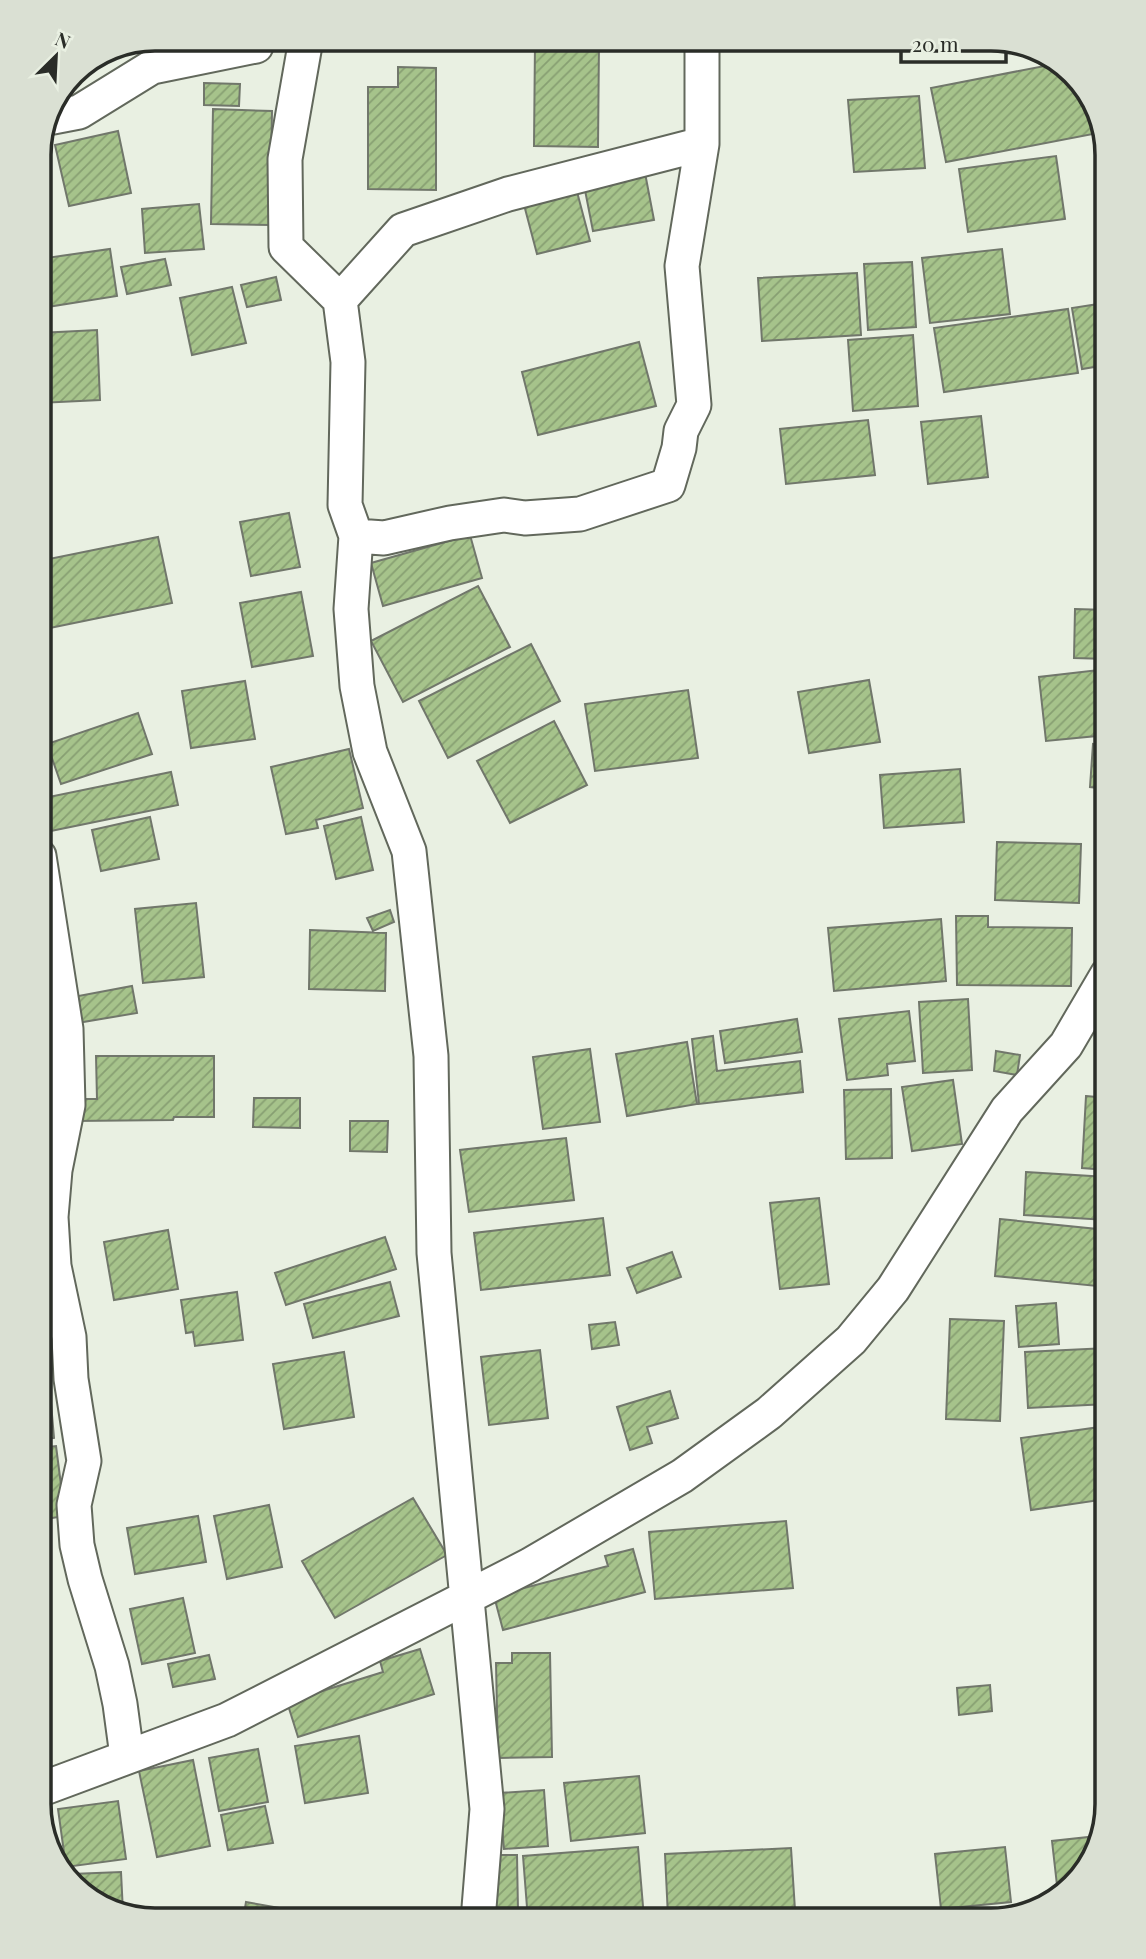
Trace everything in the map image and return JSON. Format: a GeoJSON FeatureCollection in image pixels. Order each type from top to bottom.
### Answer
{"type":"FeatureCollection","features":[{"type":"Feature","properties":{"kind":"street"},"geometry":{"type":"LineString","coordinates":[[59,116],[79,112],[152,67],[231,51]]}},
{"type":"Feature","properties":{"kind":"street"},"geometry":{"type":"LineString","coordinates":[[304,51],[285,159],[286,247],[340,300],[348,362],[345,505],[356,536],[351,609],[357,686],[370,752],[410,851],[431,1056],[434,1253],[487,1809],[479,1908]]}},
{"type":"Feature","properties":{"kind":"street"},"geometry":{"type":"LineString","coordinates":[[356,536],[384,538],[450,523],[503,515],[525,518],[580,514],[668,485],[681,431],[694,405],[682,266],[702,144],[702,51]]}},
{"type":"Feature","properties":{"kind":"street"},"geometry":{"type":"LineString","coordinates":[[340,300],[404,230],[508,194],[702,144]]}},
{"type":"Feature","properties":{"kind":"street"},"geometry":{"type":"LineString","coordinates":[[51,933],[66,1029],[68,1105],[55,1171],[51,1217],[54,1266],[69,1337],[71,1379],[84,1461],[74,1505],[77,1545],[112,1666],[127,1756]]}},
{"type":"Feature","properties":{"kind":"street"},"geometry":{"type":"LineString","coordinates":[[51,1785],[227,1720],[530,1565],[682,1476],[769,1413],[851,1340],[893,1289],[1007,1110],[1066,1045],[1095,997]]}},
{"type":"Feature","properties":{"kind":"building"},"geometry":{"type":"Polygon","coordinates":[[[535,51],[599,51],[598,147],[534,146],[535,51]]]}},
{"type":"Feature","properties":{"kind":"building"},"geometry":{"type":"Polygon","coordinates":[[[1045,66],[1060,77],[1078,97],[1093,134],[946,162],[931,88],[1045,66]]]}},
{"type":"Feature","properties":{"kind":"building"},"geometry":{"type":"Polygon","coordinates":[[[398,67],[436,68],[436,190],[368,189],[368,87],[398,87],[398,67]]]}},
{"type":"Feature","properties":{"kind":"building"},"geometry":{"type":"Polygon","coordinates":[[[204,83],[240,84],[239,106],[204,105],[204,83]]]}},
{"type":"Feature","properties":{"kind":"building"},"geometry":{"type":"Polygon","coordinates":[[[919,96],[925,168],[854,172],[848,100],[919,96]]]}},
{"type":"Feature","properties":{"kind":"building"},"geometry":{"type":"Polygon","coordinates":[[[213,109],[272,111],[270,225],[211,224],[213,109]]]}},
{"type":"Feature","properties":{"kind":"building"},"geometry":{"type":"Polygon","coordinates":[[[118,131],[131,193],[69,206],[55,145],[118,131]]]}},
{"type":"Feature","properties":{"kind":"building"},"geometry":{"type":"Polygon","coordinates":[[[1056,156],[1065,219],[968,232],[959,169],[1056,156]]]}},
{"type":"Feature","properties":{"kind":"building"},"geometry":{"type":"Polygon","coordinates":[[[645,173],[654,220],[593,231],[584,185],[645,173]]]}},
{"type":"Feature","properties":{"kind":"building"},"geometry":{"type":"Polygon","coordinates":[[[576,188],[590,241],[537,254],[523,201],[576,188]]]}},
{"type":"Feature","properties":{"kind":"building"},"geometry":{"type":"Polygon","coordinates":[[[199,204],[204,249],[145,253],[142,209],[199,204]]]}},
{"type":"Feature","properties":{"kind":"building"},"geometry":{"type":"Polygon","coordinates":[[[110,249],[117,296],[51,306],[51,257],[110,249]]]}},
{"type":"Feature","properties":{"kind":"building"},"geometry":{"type":"Polygon","coordinates":[[[1002,249],[1010,314],[930,323],[922,258],[1002,249]]]}},
{"type":"Feature","properties":{"kind":"building"},"geometry":{"type":"Polygon","coordinates":[[[165,259],[171,285],[127,294],[121,267],[165,259]]]}},
{"type":"Feature","properties":{"kind":"building"},"geometry":{"type":"Polygon","coordinates":[[[912,262],[916,327],[868,330],[864,264],[912,262]]]}},
{"type":"Feature","properties":{"kind":"building"},"geometry":{"type":"Polygon","coordinates":[[[857,273],[861,335],[762,341],[758,278],[857,273]]]}},
{"type":"Feature","properties":{"kind":"building"},"geometry":{"type":"Polygon","coordinates":[[[276,277],[281,300],[247,307],[241,285],[276,277]]]}},
{"type":"Feature","properties":{"kind":"building"},"geometry":{"type":"Polygon","coordinates":[[[232,287],[246,343],[192,355],[180,298],[232,287]]]}},
{"type":"Feature","properties":{"kind":"building"},"geometry":{"type":"Polygon","coordinates":[[[1095,305],[1095,367],[1082,369],[1072,308],[1095,305]]]}},
{"type":"Feature","properties":{"kind":"building"},"geometry":{"type":"Polygon","coordinates":[[[1068,309],[1078,373],[944,392],[934,328],[1068,309]]]}},
{"type":"Feature","properties":{"kind":"building"},"geometry":{"type":"Polygon","coordinates":[[[97,330],[100,400],[51,402],[51,332],[97,330]]]}},
{"type":"Feature","properties":{"kind":"building"},"geometry":{"type":"Polygon","coordinates":[[[913,335],[918,406],[853,411],[848,340],[913,335]]]}},
{"type":"Feature","properties":{"kind":"building"},"geometry":{"type":"Polygon","coordinates":[[[639,342],[656,406],[538,435],[522,372],[639,342]]]}},
{"type":"Feature","properties":{"kind":"building"},"geometry":{"type":"Polygon","coordinates":[[[981,416],[988,477],[928,484],[921,422],[981,416]]]}},
{"type":"Feature","properties":{"kind":"building"},"geometry":{"type":"Polygon","coordinates":[[[868,420],[875,475],[786,484],[780,429],[868,420]]]}},
{"type":"Feature","properties":{"kind":"building"},"geometry":{"type":"Polygon","coordinates":[[[289,513],[300,567],[251,576],[240,522],[289,513]]]}},
{"type":"Feature","properties":{"kind":"building"},"geometry":{"type":"Polygon","coordinates":[[[470,535],[482,578],[383,606],[371,563],[470,535]]]}},
{"type":"Feature","properties":{"kind":"building"},"geometry":{"type":"Polygon","coordinates":[[[158,537],[172,603],[51,628],[51,559],[158,537]]]}},
{"type":"Feature","properties":{"kind":"building"},"geometry":{"type":"Polygon","coordinates":[[[478,586],[510,647],[403,702],[371,641],[478,586]]]}},
{"type":"Feature","properties":{"kind":"building"},"geometry":{"type":"Polygon","coordinates":[[[301,592],[313,656],[252,667],[240,603],[301,592]]]}},
{"type":"Feature","properties":{"kind":"building"},"geometry":{"type":"Polygon","coordinates":[[[1075,609],[1095,610],[1095,659],[1074,658],[1075,609]]]}},
{"type":"Feature","properties":{"kind":"building"},"geometry":{"type":"Polygon","coordinates":[[[531,644],[560,701],[448,758],[419,701],[531,644]]]}},
{"type":"Feature","properties":{"kind":"building"},"geometry":{"type":"Polygon","coordinates":[[[1095,670],[1095,736],[1046,741],[1039,677],[1095,670]]]}},
{"type":"Feature","properties":{"kind":"building"},"geometry":{"type":"Polygon","coordinates":[[[869,680],[880,742],[809,753],[798,692],[869,680]]]}},
{"type":"Feature","properties":{"kind":"building"},"geometry":{"type":"Polygon","coordinates":[[[245,681],[255,739],[191,748],[182,691],[245,681]]]}},
{"type":"Feature","properties":{"kind":"building"},"geometry":{"type":"Polygon","coordinates":[[[688,690],[698,758],[595,771],[585,704],[688,690]]]}},
{"type":"Feature","properties":{"kind":"building"},"geometry":{"type":"Polygon","coordinates":[[[138,713],[152,754],[61,784],[51,755],[51,743],[138,713]]]}},
{"type":"Feature","properties":{"kind":"building"},"geometry":{"type":"Polygon","coordinates":[[[554,721],[587,785],[510,823],[477,761],[554,721]]]}},
{"type":"Feature","properties":{"kind":"building"},"geometry":{"type":"Polygon","coordinates":[[[1093,744],[1095,788],[1090,787],[1093,744]]]}},
{"type":"Feature","properties":{"kind":"building"},"geometry":{"type":"Polygon","coordinates":[[[349,749],[363,808],[316,820],[318,828],[286,834],[271,767],[349,749]]]}},
{"type":"Feature","properties":{"kind":"building"},"geometry":{"type":"Polygon","coordinates":[[[960,769],[964,822],[884,828],[880,775],[960,769]]]}},
{"type":"Feature","properties":{"kind":"building"},"geometry":{"type":"Polygon","coordinates":[[[171,772],[178,805],[51,831],[51,797],[171,772]]]}},
{"type":"Feature","properties":{"kind":"building"},"geometry":{"type":"Polygon","coordinates":[[[150,817],[159,859],[101,871],[92,830],[150,817]]]}},
{"type":"Feature","properties":{"kind":"building"},"geometry":{"type":"Polygon","coordinates":[[[361,817],[373,870],[336,879],[324,826],[361,817]]]}},
{"type":"Feature","properties":{"kind":"building"},"geometry":{"type":"Polygon","coordinates":[[[997,842],[1081,844],[1079,903],[995,900],[997,842]]]}},
{"type":"Feature","properties":{"kind":"building"},"geometry":{"type":"Polygon","coordinates":[[[196,903],[204,977],[143,983],[135,909],[196,903]]]}},
{"type":"Feature","properties":{"kind":"building"},"geometry":{"type":"Polygon","coordinates":[[[390,910],[394,922],[373,931],[367,918],[390,910]]]}},
{"type":"Feature","properties":{"kind":"building"},"geometry":{"type":"Polygon","coordinates":[[[956,916],[988,916],[988,927],[1072,928],[1071,986],[957,985],[956,916]]]}},
{"type":"Feature","properties":{"kind":"building"},"geometry":{"type":"Polygon","coordinates":[[[941,919],[946,981],[834,991],[828,928],[941,919]]]}},
{"type":"Feature","properties":{"kind":"building"},"geometry":{"type":"Polygon","coordinates":[[[310,930],[386,933],[385,991],[309,989],[310,930]]]}},
{"type":"Feature","properties":{"kind":"building"},"geometry":{"type":"Polygon","coordinates":[[[132,986],[137,1013],[77,1023],[73,997],[132,986]]]}},
{"type":"Feature","properties":{"kind":"building"},"geometry":{"type":"Polygon","coordinates":[[[968,999],[972,1070],[923,1073],[919,1002],[968,999]]]}},
{"type":"Feature","properties":{"kind":"building"},"geometry":{"type":"Polygon","coordinates":[[[909,1011],[915,1061],[887,1064],[888,1075],[847,1080],[839,1019],[909,1011]]]}},
{"type":"Feature","properties":{"kind":"building"},"geometry":{"type":"Polygon","coordinates":[[[797,1019],[802,1052],[725,1063],[720,1031],[797,1019]]]}},
{"type":"Feature","properties":{"kind":"building"},"geometry":{"type":"Polygon","coordinates":[[[713,1036],[717,1071],[800,1061],[803,1092],[699,1104],[692,1039],[713,1036]]]}},
{"type":"Feature","properties":{"kind":"building"},"geometry":{"type":"Polygon","coordinates":[[[687,1042],[697,1104],[627,1116],[616,1054],[687,1042]]]}},
{"type":"Feature","properties":{"kind":"building"},"geometry":{"type":"Polygon","coordinates":[[[590,1049],[600,1122],[543,1129],[533,1057],[590,1049]]]}},
{"type":"Feature","properties":{"kind":"building"},"geometry":{"type":"Polygon","coordinates":[[[996,1051],[1020,1055],[1017,1075],[994,1071],[996,1051]]]}},
{"type":"Feature","properties":{"kind":"building"},"geometry":{"type":"Polygon","coordinates":[[[96,1056],[214,1056],[214,1117],[74,1121],[74,1099],[97,1099],[96,1056]]]}},
{"type":"Feature","properties":{"kind":"building"},"geometry":{"type":"Polygon","coordinates":[[[953,1080],[962,1144],[912,1151],[902,1087],[953,1080]]]}},
{"type":"Feature","properties":{"kind":"building"},"geometry":{"type":"Polygon","coordinates":[[[891,1089],[892,1158],[846,1159],[844,1090],[891,1089]]]}},
{"type":"Feature","properties":{"kind":"building"},"geometry":{"type":"Polygon","coordinates":[[[1086,1096],[1095,1097],[1095,1169],[1082,1168],[1086,1096]]]}},
{"type":"Feature","properties":{"kind":"building"},"geometry":{"type":"Polygon","coordinates":[[[254,1098],[300,1098],[300,1128],[253,1127],[254,1098]]]}},
{"type":"Feature","properties":{"kind":"building"},"geometry":{"type":"Polygon","coordinates":[[[350,1121],[388,1121],[387,1152],[350,1151],[350,1121]]]}},
{"type":"Feature","properties":{"kind":"building"},"geometry":{"type":"Polygon","coordinates":[[[566,1138],[574,1200],[469,1212],[460,1150],[566,1138]]]}},
{"type":"Feature","properties":{"kind":"building"},"geometry":{"type":"Polygon","coordinates":[[[1026,1172],[1095,1176],[1095,1219],[1024,1215],[1026,1172]]]}},
{"type":"Feature","properties":{"kind":"building"},"geometry":{"type":"Polygon","coordinates":[[[819,1198],[829,1284],[780,1289],[770,1203],[819,1198]]]}},
{"type":"Feature","properties":{"kind":"building"},"geometry":{"type":"Polygon","coordinates":[[[603,1218],[610,1275],[481,1290],[474,1233],[603,1218]]]}},
{"type":"Feature","properties":{"kind":"building"},"geometry":{"type":"Polygon","coordinates":[[[1000,1219],[1095,1229],[1095,1286],[995,1276],[1000,1219]]]}},
{"type":"Feature","properties":{"kind":"building"},"geometry":{"type":"Polygon","coordinates":[[[168,1230],[178,1289],[114,1300],[104,1242],[168,1230]]]}},
{"type":"Feature","properties":{"kind":"building"},"geometry":{"type":"Polygon","coordinates":[[[385,1237],[396,1269],[286,1305],[275,1273],[385,1237]]]}},
{"type":"Feature","properties":{"kind":"building"},"geometry":{"type":"Polygon","coordinates":[[[672,1252],[681,1277],[637,1293],[627,1268],[672,1252]]]}},
{"type":"Feature","properties":{"kind":"building"},"geometry":{"type":"Polygon","coordinates":[[[390,1282],[399,1316],[313,1338],[304,1304],[390,1282]]]}},
{"type":"Feature","properties":{"kind":"building"},"geometry":{"type":"Polygon","coordinates":[[[237,1292],[243,1340],[195,1346],[193,1332],[186,1333],[181,1300],[237,1292]]]}},
{"type":"Feature","properties":{"kind":"building"},"geometry":{"type":"Polygon","coordinates":[[[1056,1303],[1059,1344],[1019,1347],[1016,1306],[1056,1303]]]}},
{"type":"Feature","properties":{"kind":"building"},"geometry":{"type":"Polygon","coordinates":[[[950,1319],[1004,1321],[1000,1421],[946,1419],[950,1319]]]}},
{"type":"Feature","properties":{"kind":"building"},"geometry":{"type":"Polygon","coordinates":[[[615,1322],[619,1345],[592,1349],[589,1325],[615,1322]]]}},
{"type":"Feature","properties":{"kind":"building"},"geometry":{"type":"Polygon","coordinates":[[[1095,1349],[1095,1405],[1028,1408],[1025,1352],[1095,1349]]]}},
{"type":"Feature","properties":{"kind":"building"},"geometry":{"type":"Polygon","coordinates":[[[540,1350],[548,1418],[489,1425],[481,1357],[540,1350]]]}},
{"type":"Feature","properties":{"kind":"building"},"geometry":{"type":"Polygon","coordinates":[[[344,1352],[354,1417],[284,1429],[273,1364],[344,1352]]]}},
{"type":"Feature","properties":{"kind":"building"},"geometry":{"type":"Polygon","coordinates":[[[670,1391],[678,1418],[647,1427],[652,1443],[630,1450],[617,1407],[670,1391]]]}},
{"type":"Feature","properties":{"kind":"building"},"geometry":{"type":"Polygon","coordinates":[[[51,1403],[54,1438],[51,1438],[51,1403]]]}},
{"type":"Feature","properties":{"kind":"building"},"geometry":{"type":"Polygon","coordinates":[[[1095,1428],[1095,1501],[1031,1510],[1021,1438],[1095,1428]]]}},
{"type":"Feature","properties":{"kind":"building"},"geometry":{"type":"Polygon","coordinates":[[[56,1446],[65,1516],[51,1518],[51,1447],[56,1446]]]}},
{"type":"Feature","properties":{"kind":"building"},"geometry":{"type":"Polygon","coordinates":[[[413,1498],[447,1555],[335,1618],[302,1561],[413,1498]]]}},
{"type":"Feature","properties":{"kind":"building"},"geometry":{"type":"Polygon","coordinates":[[[269,1505],[282,1567],[227,1579],[214,1516],[269,1505]]]}},
{"type":"Feature","properties":{"kind":"building"},"geometry":{"type":"Polygon","coordinates":[[[198,1516],[206,1562],[135,1574],[127,1528],[198,1516]]]}},
{"type":"Feature","properties":{"kind":"building"},"geometry":{"type":"Polygon","coordinates":[[[786,1521],[793,1588],[655,1599],[649,1532],[786,1521]]]}},
{"type":"Feature","properties":{"kind":"building"},"geometry":{"type":"Polygon","coordinates":[[[633,1549],[645,1592],[503,1630],[494,1596],[608,1566],[605,1556],[633,1549]]]}},
{"type":"Feature","properties":{"kind":"building"},"geometry":{"type":"Polygon","coordinates":[[[183,1598],[195,1653],[142,1664],[130,1609],[183,1598]]]}},
{"type":"Feature","properties":{"kind":"building"},"geometry":{"type":"Polygon","coordinates":[[[420,1649],[434,1694],[298,1737],[287,1702],[383,1672],[380,1661],[420,1649]]]}},
{"type":"Feature","properties":{"kind":"building"},"geometry":{"type":"Polygon","coordinates":[[[512,1653],[550,1653],[552,1757],[498,1758],[496,1663],[512,1663],[512,1653]]]}},
{"type":"Feature","properties":{"kind":"building"},"geometry":{"type":"Polygon","coordinates":[[[209,1655],[215,1679],[173,1687],[168,1664],[209,1655]]]}},
{"type":"Feature","properties":{"kind":"building"},"geometry":{"type":"Polygon","coordinates":[[[990,1685],[992,1711],[959,1715],[957,1688],[990,1685]]]}},
{"type":"Feature","properties":{"kind":"building"},"geometry":{"type":"Polygon","coordinates":[[[359,1736],[368,1793],[305,1803],[295,1746],[359,1736]]]}},
{"type":"Feature","properties":{"kind":"building"},"geometry":{"type":"Polygon","coordinates":[[[258,1749],[268,1802],[219,1811],[209,1758],[258,1749]]]}},
{"type":"Feature","properties":{"kind":"building"},"geometry":{"type":"Polygon","coordinates":[[[193,1760],[210,1846],[157,1857],[139,1771],[193,1760]]]}},
{"type":"Feature","properties":{"kind":"building"},"geometry":{"type":"Polygon","coordinates":[[[639,1776],[645,1833],[571,1841],[564,1783],[639,1776]]]}},
{"type":"Feature","properties":{"kind":"building"},"geometry":{"type":"Polygon","coordinates":[[[544,1790],[548,1846],[504,1849],[499,1793],[544,1790]]]}},
{"type":"Feature","properties":{"kind":"building"},"geometry":{"type":"Polygon","coordinates":[[[118,1801],[126,1859],[71,1866],[64,1855],[58,1809],[118,1801]]]}},
{"type":"Feature","properties":{"kind":"building"},"geometry":{"type":"Polygon","coordinates":[[[265,1806],[273,1843],[228,1850],[221,1815],[265,1806]]]}},
{"type":"Feature","properties":{"kind":"building"},"geometry":{"type":"Polygon","coordinates":[[[1090,1837],[1078,1862],[1057,1885],[1052,1841],[1090,1837]]]}},
{"type":"Feature","properties":{"kind":"building"},"geometry":{"type":"Polygon","coordinates":[[[638,1847],[643,1908],[527,1908],[523,1856],[638,1847]]]}},
{"type":"Feature","properties":{"kind":"building"},"geometry":{"type":"Polygon","coordinates":[[[1005,1847],[1011,1902],[941,1908],[935,1854],[1005,1847]]]}},
{"type":"Feature","properties":{"kind":"building"},"geometry":{"type":"Polygon","coordinates":[[[791,1848],[795,1908],[668,1908],[665,1854],[791,1848]]]}},
{"type":"Feature","properties":{"kind":"building"},"geometry":{"type":"Polygon","coordinates":[[[496,1855],[517,1855],[518,1908],[496,1908],[496,1855]]]}},
{"type":"Feature","properties":{"kind":"building"},"geometry":{"type":"Polygon","coordinates":[[[121,1872],[123,1903],[97,1891],[78,1874],[121,1872]]]}},
{"type":"Feature","properties":{"kind":"building"},"geometry":{"type":"Polygon","coordinates":[[[246,1902],[280,1908],[245,1908],[246,1902]]]}}]}
